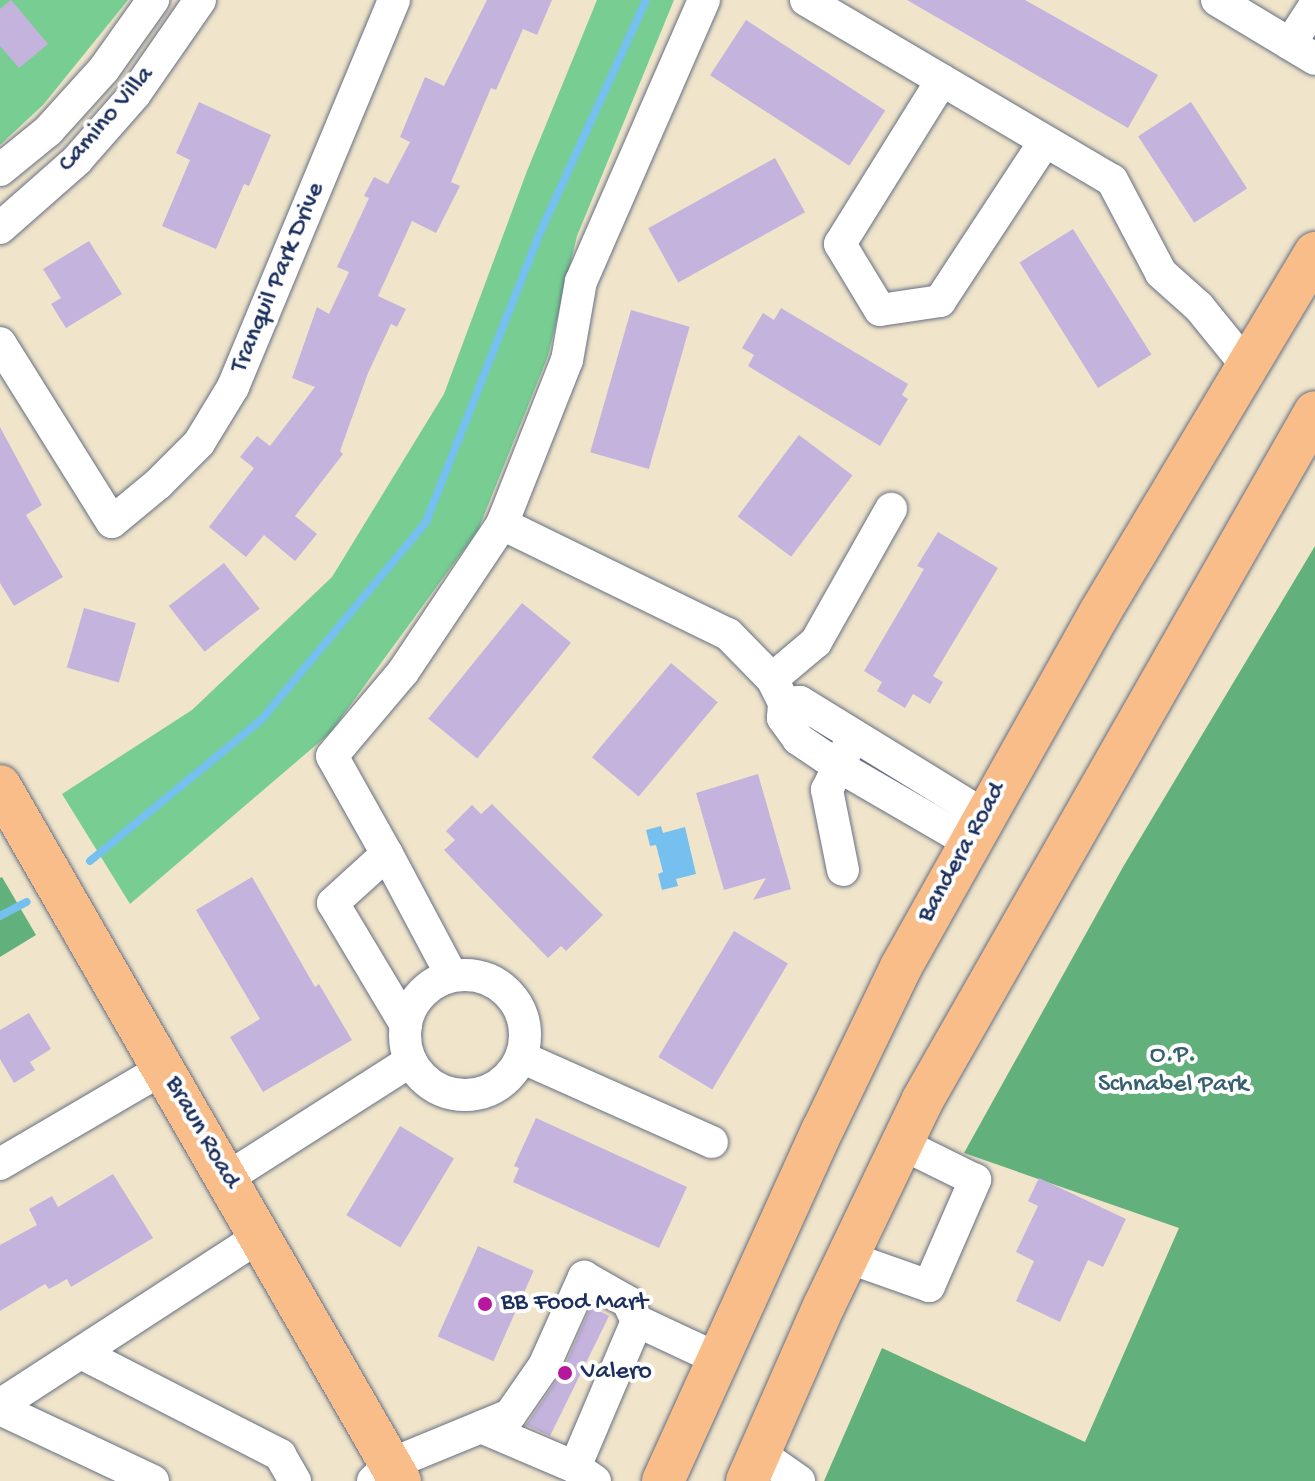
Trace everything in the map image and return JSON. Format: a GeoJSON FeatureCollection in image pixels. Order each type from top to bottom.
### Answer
{"type":"FeatureCollection","features":[{"type":"Feature","properties":{"kind":"main road","name":"Bandera Road"},"geometry":{"type":"LineString","coordinates":[[663,1481],[894,980],[976,828],[1315,253]]}},
{"type":"Feature","properties":{"kind":"main road"},"geometry":{"type":"LineString","coordinates":[[753,1467],[847,1257],[922,1101],[1315,412]]}},
{"type":"Feature","properties":{"kind":"main road","name":"Braun Road"},"geometry":{"type":"LineString","coordinates":[[0,786],[260,1236],[388,1475]]}},
{"type":"Feature","properties":{"kind":"street","name":"Camino Villa"},"geometry":{"type":"LineString","coordinates":[[0,170],[48,131],[104,69],[153,0]]}},
{"type":"Feature","properties":{"kind":"street","name":"Camino Villa"},"geometry":{"type":"LineString","coordinates":[[0,228],[77,160],[135,94],[200,0]]}},
{"type":"Feature","properties":{"kind":"street","name":"Tranquil Park Drive"},"geometry":{"type":"LineString","coordinates":[[0,343],[112,522],[158,484],[199,443],[233,387],[394,0]]}},
{"type":"Feature","properties":{"kind":"street"},"geometry":{"type":"LineString","coordinates":[[452,976],[332,756],[403,672],[502,524],[567,360],[581,281],[704,0]]}},
{"type":"Feature","properties":{"kind":"street"},"geometry":{"type":"LineString","coordinates":[[806,0],[1112,180],[1161,273],[1199,307],[1247,366]]}},
{"type":"Feature","properties":{"kind":"street"},"geometry":{"type":"LineString","coordinates":[[1217,0],[1303,51],[1315,5]]}},
{"type":"Feature","properties":{"kind":"street"},"geometry":{"type":"LineString","coordinates":[[942,80],[840,244],[880,310],[940,301],[1045,141]]}},
{"type":"Feature","properties":{"kind":"street"},"geometry":{"type":"LineString","coordinates":[[891,509],[816,642],[778,691],[783,718],[798,739],[838,766],[976,828]]}},
{"type":"Feature","properties":{"kind":"street"},"geometry":{"type":"LineString","coordinates":[[502,524],[728,634],[778,691],[854,738],[976,828]]}},
{"type":"Feature","properties":{"kind":"street"},"geometry":{"type":"LineString","coordinates":[[843,870],[827,790],[854,738]]}},
{"type":"Feature","properties":{"kind":"street"},"geometry":{"type":"LineString","coordinates":[[387,854],[333,903],[406,1025],[411,1061],[422,1077],[439,1088],[458,1094],[478,1094],[496,1087],[511,1074],[521,1057],[523,1020],[510,996],[488,979],[470,975],[452,976],[421,994],[406,1025]]}},
{"type":"Feature","properties":{"kind":"street"},"geometry":{"type":"LineString","coordinates":[[521,1057],[712,1142]]}},
{"type":"Feature","properties":{"kind":"street"},"geometry":{"type":"LineString","coordinates":[[227,1178],[411,1061]]}},
{"type":"Feature","properties":{"kind":"street"},"geometry":{"type":"LineString","coordinates":[[0,1164],[164,1068]]}},
{"type":"Feature","properties":{"kind":"street"},"geometry":{"type":"LineString","coordinates":[[847,1257],[929,1286],[975,1180],[902,1144]]}},
{"type":"Feature","properties":{"kind":"street"},"geometry":{"type":"LineString","coordinates":[[0,1407],[260,1236]]}},
{"type":"Feature","properties":{"kind":"street"},"geometry":{"type":"LineString","coordinates":[[388,1475],[510,1415],[544,1366],[584,1277],[628,1302],[637,1321],[718,1359]]}},
{"type":"Feature","properties":{"kind":"street"},"geometry":{"type":"LineString","coordinates":[[481,1427],[585,1474],[637,1321]]}},
{"type":"Feature","properties":{"kind":"street"},"geometry":{"type":"LineString","coordinates":[[81,1353],[280,1455],[295,1481]]}},
{"type":"Feature","properties":{"kind":"street"},"geometry":{"type":"LineString","coordinates":[[0,1407],[153,1481]]}},
{"type":"Feature","properties":{"kind":"street"},"geometry":{"type":"LineString","coordinates":[[753,1467],[799,1481]]}},
{"type":"Feature","properties":{"kind":"green space"},"geometry":{"type":"Polygon","coordinates":[[[0,0],[128,0],[43,105],[0,145],[0,0]]]}},
{"type":"Feature","properties":{"kind":"green space"},"geometry":{"type":"Polygon","coordinates":[[[597,0],[674,0],[577,236],[548,356],[478,530],[330,733],[130,904],[62,794],[192,710],[332,577],[444,394],[527,171],[597,0]]]}},
{"type":"Feature","properties":{"kind":"green space","name":"O.P. Schnabel Park"},"geometry":{"type":"Polygon","coordinates":[[[1315,546],[1315,1481],[824,1481],[882,1348],[1085,1442],[1179,1228],[964,1153],[1123,867],[1315,546]]]}},
{"type":"Feature","properties":{"kind":"green space"},"geometry":{"type":"Polygon","coordinates":[[[0,878],[36,935],[0,957],[0,878]]]}},
{"type":"Feature","properties":{"kind":"water"},"geometry":{"type":"Polygon","coordinates":[[[661,826],[663,833],[685,827],[696,874],[676,879],[678,886],[662,890],[658,874],[663,872],[656,845],[650,846],[646,830],[661,826]]]}},
{"type":"Feature","properties":{"kind":"building"},"geometry":{"type":"Polygon","coordinates":[[[11,0],[48,44],[19,68],[0,46],[0,9],[11,0]]]}},
{"type":"Feature","properties":{"kind":"building"},"geometry":{"type":"Polygon","coordinates":[[[487,0],[552,0],[537,35],[523,29],[496,90],[491,88],[451,182],[460,186],[436,233],[412,221],[378,296],[406,309],[397,327],[391,324],[368,373],[340,451],[343,454],[295,516],[317,534],[295,561],[264,535],[246,557],[209,527],[254,468],[240,457],[257,436],[270,446],[315,387],[292,378],[317,307],[329,314],[349,272],[337,267],[369,198],[364,196],[374,177],[388,184],[410,142],[400,137],[425,77],[444,86],[487,0]]]}},
{"type":"Feature","properties":{"kind":"building"},"geometry":{"type":"Polygon","coordinates":[[[907,0],[1025,0],[1158,75],[1128,128],[907,0]]]}},
{"type":"Feature","properties":{"kind":"building"},"geometry":{"type":"Polygon","coordinates":[[[746,20],[885,110],[849,166],[710,75],[746,20]]]}},
{"type":"Feature","properties":{"kind":"building"},"geometry":{"type":"Polygon","coordinates":[[[199,102],[271,135],[249,186],[244,184],[216,249],[162,226],[190,160],[176,153],[199,102]]]}},
{"type":"Feature","properties":{"kind":"building"},"geometry":{"type":"Polygon","coordinates":[[[1191,102],[1247,188],[1194,223],[1138,136],[1191,102]]]}},
{"type":"Feature","properties":{"kind":"building"},"geometry":{"type":"Polygon","coordinates":[[[775,158],[805,212],[678,283],[648,228],[775,158]]]}},
{"type":"Feature","properties":{"kind":"building"},"geometry":{"type":"Polygon","coordinates":[[[1073,229],[1151,355],[1098,388],[1020,262],[1073,229]]]}},
{"type":"Feature","properties":{"kind":"building"},"geometry":{"type":"Polygon","coordinates":[[[89,241],[122,294],[66,328],[51,304],[61,298],[43,269],[89,241]]]}},
{"type":"Feature","properties":{"kind":"building"},"geometry":{"type":"Polygon","coordinates":[[[781,308],[908,384],[902,395],[908,399],[880,446],[748,366],[754,355],[742,348],[763,313],[774,320],[781,308]]]}},
{"type":"Feature","properties":{"kind":"building"},"geometry":{"type":"Polygon","coordinates":[[[631,310],[690,327],[649,469],[590,452],[631,310]]]}},
{"type":"Feature","properties":{"kind":"building"},"geometry":{"type":"Polygon","coordinates":[[[0,427],[42,505],[26,515],[63,577],[14,606],[0,583],[0,427]]]}},
{"type":"Feature","properties":{"kind":"building"},"geometry":{"type":"Polygon","coordinates":[[[799,435],[853,475],[791,557],[738,516],[799,435]]]}},
{"type":"Feature","properties":{"kind":"building"},"geometry":{"type":"Polygon","coordinates":[[[938,532],[998,568],[933,676],[943,682],[930,704],[913,694],[905,708],[877,691],[882,682],[864,671],[924,569],[917,566],[938,532]]]}},
{"type":"Feature","properties":{"kind":"building"},"geometry":{"type":"Polygon","coordinates":[[[224,563],[260,609],[205,652],[169,606],[224,563]]]}},
{"type":"Feature","properties":{"kind":"building"},"geometry":{"type":"Polygon","coordinates":[[[522,603],[571,643],[477,758],[428,719],[522,603]]]}},
{"type":"Feature","properties":{"kind":"building"},"geometry":{"type":"Polygon","coordinates":[[[84,608],[136,623],[119,682],[67,668],[84,608]]]}},
{"type":"Feature","properties":{"kind":"building"},"geometry":{"type":"Polygon","coordinates":[[[671,663],[718,702],[639,796],[592,757],[671,663]]]}},
{"type":"Feature","properties":{"kind":"building"},"geometry":{"type":"Polygon","coordinates":[[[758,774],[791,889],[753,900],[766,878],[724,890],[696,793],[758,774]]]}},
{"type":"Feature","properties":{"kind":"building"},"geometry":{"type":"Polygon","coordinates":[[[492,804],[603,915],[566,951],[561,946],[548,958],[444,850],[455,840],[446,831],[472,805],[481,814],[492,804]]]}},
{"type":"Feature","properties":{"kind":"building"},"geometry":{"type":"Polygon","coordinates":[[[252,877],[315,987],[319,984],[352,1040],[263,1092],[230,1037],[260,1019],[196,910],[252,877]]]}},
{"type":"Feature","properties":{"kind":"building"},"geometry":{"type":"Polygon","coordinates":[[[734,931],[788,963],[712,1089],[658,1057],[734,931]]]}},
{"type":"Feature","properties":{"kind":"building"},"geometry":{"type":"Polygon","coordinates":[[[29,1013],[51,1049],[30,1062],[35,1070],[14,1083],[0,1059],[0,1030],[29,1013]]]}},
{"type":"Feature","properties":{"kind":"building"},"geometry":{"type":"Polygon","coordinates":[[[536,1118],[687,1187],[659,1248],[513,1182],[519,1168],[514,1166],[536,1118]]]}},
{"type":"Feature","properties":{"kind":"building"},"geometry":{"type":"Polygon","coordinates":[[[400,1126],[454,1158],[400,1248],[346,1215],[400,1126]]]}},
{"type":"Feature","properties":{"kind":"building"},"geometry":{"type":"Polygon","coordinates":[[[113,1174],[153,1238],[71,1287],[67,1279],[49,1289],[45,1284],[0,1311],[0,1245],[37,1225],[29,1209],[52,1196],[58,1207],[113,1174]]]}},
{"type":"Feature","properties":{"kind":"building"},"geometry":{"type":"Polygon","coordinates":[[[1039,1178],[1126,1219],[1103,1267],[1088,1260],[1060,1322],[1016,1301],[1034,1261],[1016,1252],[1038,1206],[1028,1201],[1039,1178]]]}},
{"type":"Feature","properties":{"kind":"building","name":"BB Food Mart"},"geometry":{"type":"Polygon","coordinates":[[[478,1246],[534,1271],[493,1361],[438,1336],[478,1246]]]}},
{"type":"Feature","properties":{"kind":"building","name":"Valero"},"geometry":{"type":"Polygon","coordinates":[[[591,1307],[609,1316],[550,1436],[526,1425],[561,1374],[591,1307]]]}},
{"type":"Feature","properties":{"kind":"waterway"},"geometry":{"type":"LineString","coordinates":[[90,861],[262,719],[426,522],[539,235],[646,0]]}},
{"type":"Feature","properties":{"kind":"waterway"},"geometry":{"type":"LineString","coordinates":[[0,916],[26,902]]}},
{"type":"Feature","properties":{"kind":"place","name":"BB Food Mart"},"geometry":{"type":"Point","coordinates":[485,1304]}},
{"type":"Feature","properties":{"kind":"place","name":"Valero"},"geometry":{"type":"Point","coordinates":[565,1373]}}]}
